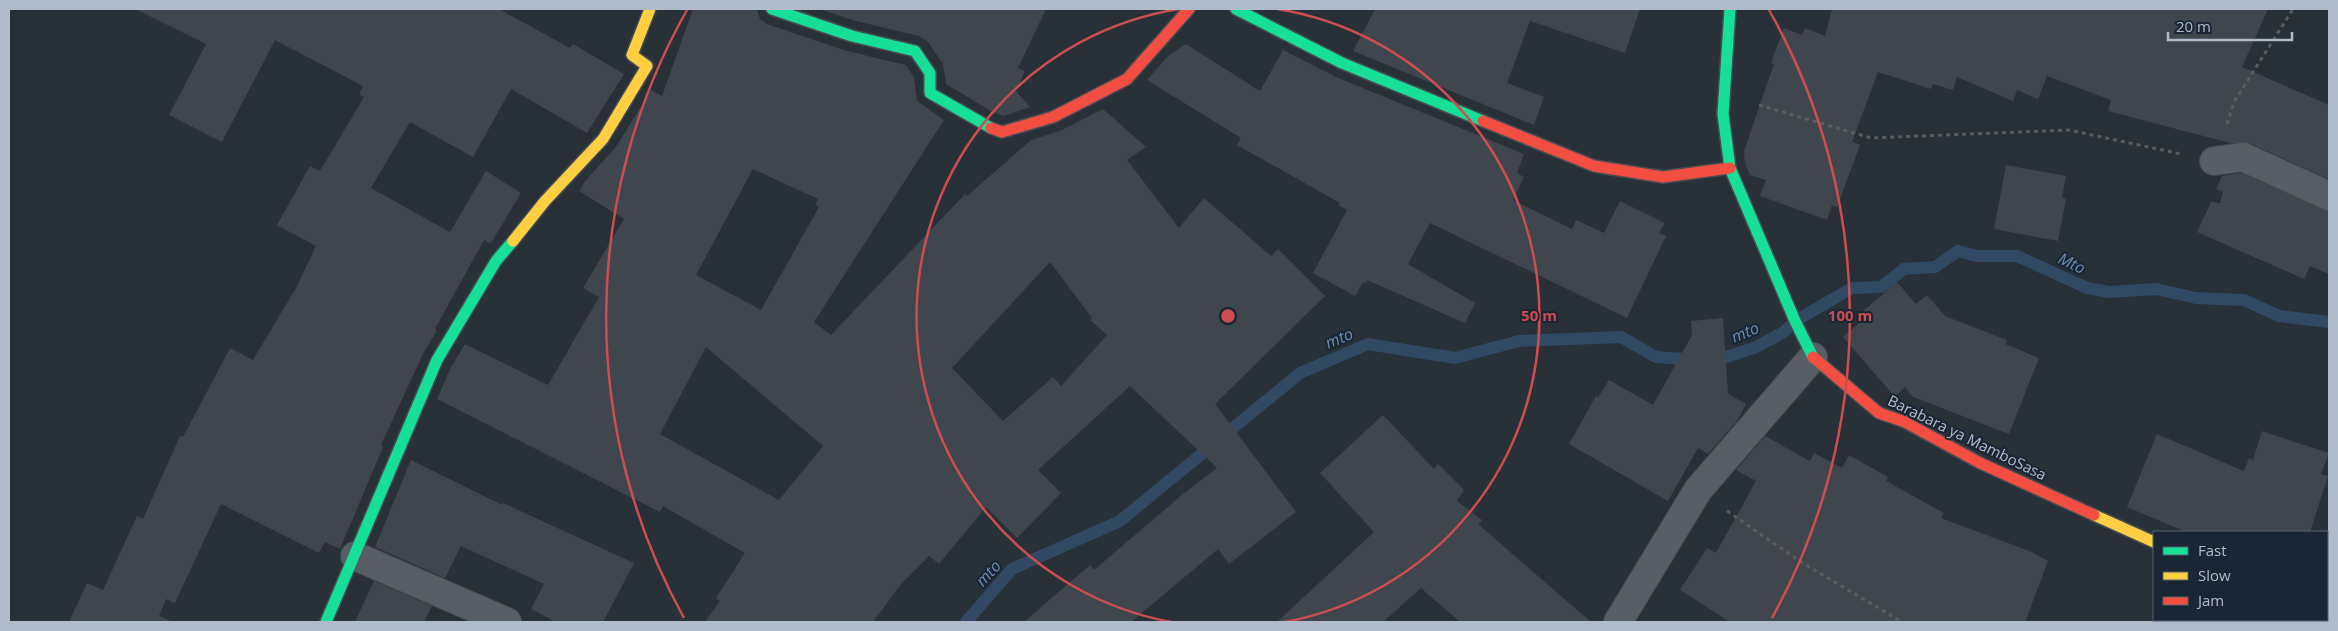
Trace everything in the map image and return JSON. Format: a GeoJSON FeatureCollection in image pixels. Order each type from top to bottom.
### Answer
{"type":"FeatureCollection","features":[{"type":"Feature","properties":{"kind":"street"},"geometry":{"type":"LineString","coordinates":[[326,622],[436,360],[496,261],[544,201],[603,139],[647,66],[632,55],[650,9]]}},
{"type":"Feature","properties":{"kind":"street"},"geometry":{"type":"LineString","coordinates":[[772,9],[852,36],[915,51],[930,73],[930,93],[984,125],[1002,132],[1053,116],[1127,79],[1190,9]]}},
{"type":"Feature","properties":{"kind":"street"},"geometry":{"type":"LineString","coordinates":[[1236,9],[1342,63],[1594,166],[1663,177],[1730,168]]}},
{"type":"Feature","properties":{"kind":"street","name":"Barabara ya MamboSasa"},"geometry":{"type":"LineString","coordinates":[[1730,9],[1723,114],[1730,168],[1795,321],[1813,357],[1879,413],[1905,422],[1980,463],[2153,542]]}},
{"type":"Feature","properties":{"kind":"street"},"geometry":{"type":"LineString","coordinates":[[2214,161],[2243,157],[2329,196]]}},
{"type":"Feature","properties":{"kind":"street"},"geometry":{"type":"LineString","coordinates":[[1618,622],[1698,490],[1813,357]]}},
{"type":"Feature","properties":{"kind":"street"},"geometry":{"type":"LineString","coordinates":[[355,556],[507,622]]}},
{"type":"Feature","properties":{"kind":"path"},"geometry":{"type":"LineString","coordinates":[[1723,114],[1755,104],[1871,138],[2069,130],[2214,161],[2234,102],[2293,9]]}},
{"type":"Feature","properties":{"kind":"path"},"geometry":{"type":"LineString","coordinates":[[1698,490],[1800,562],[1902,622]]}},
{"type":"Feature","properties":{"kind":"building"},"geometry":{"type":"Polygon","coordinates":[[[135,9],[499,9],[570,48],[573,44],[624,74],[587,133],[511,89],[473,157],[410,122],[371,188],[450,232],[486,171],[521,193],[493,240],[490,243],[484,240],[435,329],[437,330],[423,354],[381,445],[383,447],[340,549],[325,542],[319,553],[221,504],[175,603],[166,599],[159,616],[173,622],[69,622],[87,583],[103,590],[137,516],[143,519],[180,436],[183,437],[230,348],[253,360],[296,288],[316,246],[277,225],[310,166],[320,171],[364,97],[359,94],[363,86],[275,40],[222,142],[169,115],[206,44],[135,9]]]}},
{"type":"Feature","properties":{"kind":"building"},"geometry":{"type":"Polygon","coordinates":[[[693,9],[757,9],[760,19],[767,24],[847,51],[906,65],[914,78],[917,101],[944,120],[814,322],[831,335],[965,194],[967,196],[1031,140],[1060,131],[1103,109],[1146,147],[1127,160],[1179,228],[1204,198],[1271,256],[1278,249],[1325,296],[1215,404],[1296,512],[1229,564],[1218,549],[1131,622],[1024,622],[1090,565],[1094,570],[1183,494],[1217,468],[1130,386],[1038,470],[1061,493],[1017,538],[986,507],[939,564],[929,556],[902,583],[873,622],[705,622],[720,601],[716,598],[745,553],[663,506],[660,512],[437,399],[451,367],[465,344],[548,385],[599,297],[583,288],[624,219],[579,191],[585,181],[616,147],[651,90],[662,96],[693,9]],[[753,169],[696,275],[761,310],[819,207],[815,205],[818,199],[753,169]],[[1050,262],[952,368],[1003,421],[1053,377],[1061,386],[1107,335],[1090,320],[1092,318],[1050,262]],[[706,347],[660,434],[779,500],[823,446],[706,347]]]}},
{"type":"Feature","properties":{"kind":"building"},"geometry":{"type":"Polygon","coordinates":[[[820,9],[1046,9],[1018,68],[1025,71],[1016,91],[1030,107],[1003,116],[991,111],[946,84],[943,64],[928,42],[919,36],[856,21],[820,9]]]}},
{"type":"Feature","properties":{"kind":"building"},"geometry":{"type":"Polygon","coordinates":[[[1375,9],[1640,9],[1625,53],[1530,21],[1507,83],[1544,97],[1534,125],[1353,51],[1375,9]]]}},
{"type":"Feature","properties":{"kind":"building"},"geometry":{"type":"Polygon","coordinates":[[[1832,9],[2268,9],[2242,67],[2329,105],[2329,179],[2249,143],[2230,143],[2108,111],[2111,100],[2047,76],[2038,99],[2017,90],[2013,101],[1957,77],[1953,90],[1933,84],[1931,89],[1878,72],[1852,142],[1860,145],[1837,207],[1832,205],[1827,220],[1760,196],[1766,180],[1750,175],[1745,164],[1744,151],[1774,64],[1771,63],[1784,28],[1802,35],[1805,28],[1825,36],[1832,9]]]}},
{"type":"Feature","properties":{"kind":"building"},"geometry":{"type":"Polygon","coordinates":[[[1186,44],[1260,91],[1283,50],[1336,77],[1524,154],[1517,173],[1524,177],[1513,200],[1572,229],[1576,220],[1604,233],[1620,201],[1665,223],[1659,233],[1666,236],[1627,318],[1430,223],[1408,264],[1475,303],[1465,323],[1367,280],[1366,283],[1363,282],[1355,296],[1313,273],[1347,210],[1338,205],[1340,203],[1237,145],[1241,138],[1147,80],[1169,55],[1186,44]]]}},
{"type":"Feature","properties":{"kind":"building"},"geometry":{"type":"Polygon","coordinates":[[[2006,165],[2066,176],[2062,198],[2066,199],[2058,241],[1994,229],[2006,165]]]}},
{"type":"Feature","properties":{"kind":"building"},"geometry":{"type":"Polygon","coordinates":[[[2241,173],[2329,211],[2329,274],[2310,266],[2304,279],[2197,232],[2211,202],[2220,203],[2223,192],[2216,189],[2222,176],[2241,173]]]}},
{"type":"Feature","properties":{"kind":"building"},"geometry":{"type":"Polygon","coordinates":[[[1897,282],[1916,304],[1927,295],[1945,316],[2007,340],[2005,344],[2039,358],[2009,434],[1913,397],[1905,387],[1895,397],[1843,337],[1866,317],[1862,312],[1897,282]]]}},
{"type":"Feature","properties":{"kind":"building"},"geometry":{"type":"Polygon","coordinates":[[[1723,318],[1728,394],[1746,404],[1737,421],[1708,454],[1698,448],[1668,501],[1569,444],[1596,396],[1598,398],[1609,380],[1653,405],[1692,335],[1691,321],[1723,318]]]}},
{"type":"Feature","properties":{"kind":"building"},"geometry":{"type":"Polygon","coordinates":[[[1383,415],[1434,469],[1438,464],[1464,490],[1457,501],[1482,520],[1478,524],[1591,622],[1460,622],[1421,588],[1383,622],[1277,622],[1374,532],[1320,473],[1383,415]]]}},
{"type":"Feature","properties":{"kind":"building"},"geometry":{"type":"Polygon","coordinates":[[[2262,431],[2329,453],[2321,474],[2328,476],[2310,531],[2184,531],[2127,507],[2157,434],[2244,471],[2249,458],[2253,460],[2262,431]]]}},
{"type":"Feature","properties":{"kind":"building"},"geometry":{"type":"Polygon","coordinates":[[[1765,436],[1810,461],[1814,453],[1842,468],[1849,455],[1888,477],[1886,481],[1944,513],[1941,518],[2032,552],[2048,561],[2025,622],[1730,622],[1680,590],[1707,548],[1716,553],[1756,481],[1736,470],[1765,436]]]}},
{"type":"Feature","properties":{"kind":"building"},"geometry":{"type":"Polygon","coordinates":[[[411,460],[502,505],[503,503],[634,563],[603,622],[556,622],[531,609],[544,584],[461,546],[445,578],[375,547],[411,460]]]}},
{"type":"Feature","properties":{"kind":"building"},"geometry":{"type":"Polygon","coordinates":[[[374,581],[432,606],[424,622],[355,622],[374,581]]]}},
{"type":"Feature","properties":{"kind":"waterway","name":"mto"},"geometry":{"type":"LineString","coordinates":[[966,622],[1012,569],[1120,521],[1300,373],[1368,344],[1455,358],[1519,341],[1621,337],[1656,357],[1699,360],[1726,357],[1754,348],[1784,332],[1795,321],[1852,288],[1881,287],[1904,269],[1935,267],[1958,251],[1977,256],[2017,256],[2087,288],[2109,292],[2156,289],[2196,298],[2244,300],[2279,316],[2329,322]]}},
{"type":"Feature","properties":{"kind":"traffic: fast"},"geometry":{"type":"LineString","coordinates":[[772,9],[852,36],[915,51],[930,73],[930,93],[991,128]]}},
{"type":"Feature","properties":{"kind":"traffic: fast"},"geometry":{"type":"LineString","coordinates":[[1236,9],[1342,63],[1483,121]]}},
{"type":"Feature","properties":{"kind":"traffic: fast"},"geometry":{"type":"LineString","coordinates":[[1730,9],[1723,114],[1730,168],[1795,321],[1813,357]]}},
{"type":"Feature","properties":{"kind":"traffic: fast"},"geometry":{"type":"LineString","coordinates":[[326,622],[437,360],[496,261],[513,241]]}},
{"type":"Feature","properties":{"kind":"traffic: slow"},"geometry":{"type":"LineString","coordinates":[[513,241],[545,201],[603,139],[647,66],[632,55],[650,9]]}},
{"type":"Feature","properties":{"kind":"traffic: slow"},"geometry":{"type":"LineString","coordinates":[[2094,515],[2153,542]]}},
{"type":"Feature","properties":{"kind":"traffic: jam"},"geometry":{"type":"LineString","coordinates":[[991,128],[1002,132],[1053,117],[1127,79],[1189,9]]}},
{"type":"Feature","properties":{"kind":"traffic: jam"},"geometry":{"type":"LineString","coordinates":[[1483,121],[1594,166],[1663,177],[1730,168]]}},
{"type":"Feature","properties":{"kind":"traffic: jam"},"geometry":{"type":"LineString","coordinates":[[1813,357],[1879,413],[1905,422],[1980,463],[2094,515]]}},
{"type":"Feature","properties":{"kind":"water label","name":"Mto"},"geometry":{"type":"Point","coordinates":[2072,263]}}]}
